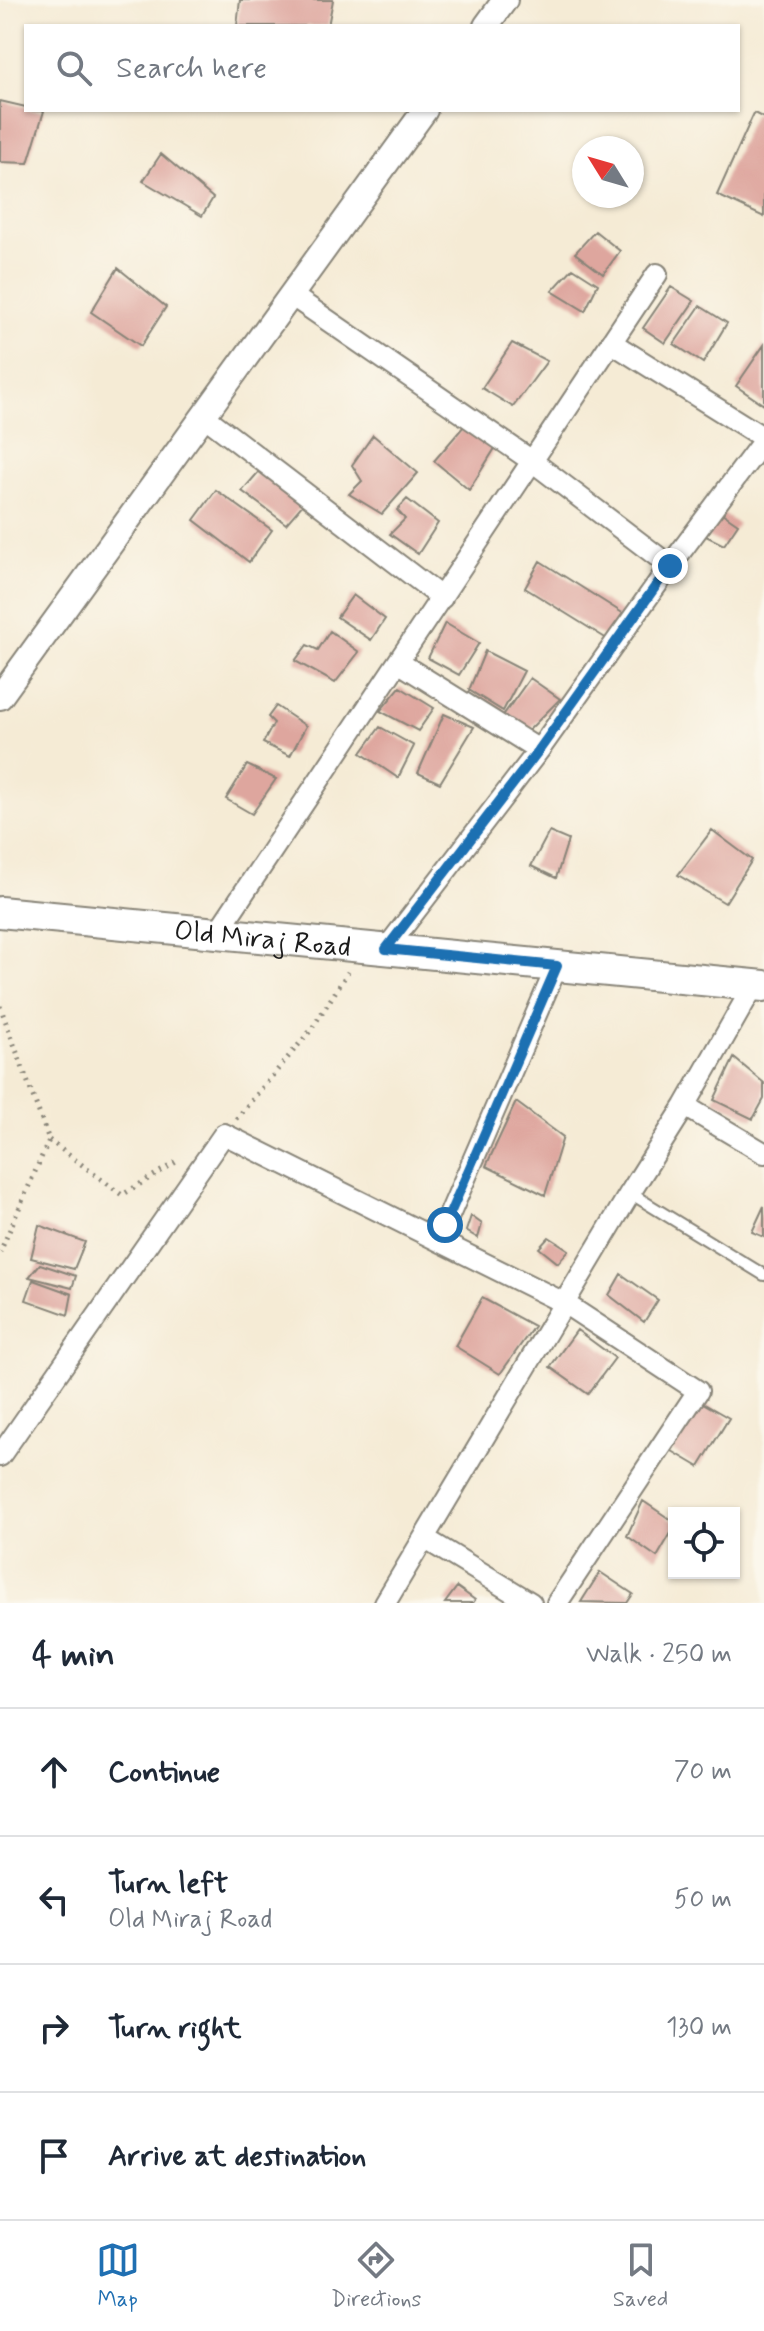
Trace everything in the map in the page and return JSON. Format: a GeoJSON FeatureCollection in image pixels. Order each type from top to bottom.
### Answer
{"type":"FeatureCollection","features":[{"type":"Feature","properties":{"kind":"main road","name":"Old Miraj Road"},"geometry":{"type":"LineString","coordinates":[[0,912],[759,986]]}},
{"type":"Feature","properties":{"kind":"street"},"geometry":{"type":"LineString","coordinates":[[487,24],[505,0]]}},
{"type":"Feature","properties":{"kind":"street"},"geometry":{"type":"LineString","coordinates":[[0,697],[424,112]]}},
{"type":"Feature","properties":{"kind":"street"},"geometry":{"type":"LineString","coordinates":[[217,933],[657,274]]}},
{"type":"Feature","properties":{"kind":"street"},"geometry":{"type":"LineString","coordinates":[[291,295],[532,461],[670,566]]}},
{"type":"Feature","properties":{"kind":"street"},"geometry":{"type":"LineString","coordinates":[[375,948],[539,750],[764,439],[612,343]]}},
{"type":"Feature","properties":{"kind":"street"},"geometry":{"type":"LineString","coordinates":[[204,416],[442,598]]}},
{"type":"Feature","properties":{"kind":"street"},"geometry":{"type":"LineString","coordinates":[[398,662],[539,750]]}},
{"type":"Feature","properties":{"kind":"street"},"geometry":{"type":"LineString","coordinates":[[445,1225],[557,966]]}},
{"type":"Feature","properties":{"kind":"street"},"geometry":{"type":"LineString","coordinates":[[385,1603],[630,1193],[759,986]]}},
{"type":"Feature","properties":{"kind":"street"},"geometry":{"type":"LineString","coordinates":[[685,1106],[764,1153]]}},
{"type":"Feature","properties":{"kind":"street"},"geometry":{"type":"LineString","coordinates":[[0,1456],[224,1134],[564,1303],[698,1391],[557,1603]]}},
{"type":"Feature","properties":{"kind":"street"},"geometry":{"type":"LineString","coordinates":[[424,1538],[531,1603]]}},
{"type":"Feature","properties":{"kind":"lane"},"geometry":{"type":"LineString","coordinates":[[630,1193],[764,1275]]}},
{"type":"Feature","properties":{"kind":"path"},"geometry":{"type":"LineString","coordinates":[[224,1134],[375,948]]}},
{"type":"Feature","properties":{"kind":"path"},"geometry":{"type":"LineString","coordinates":[[0,1006],[49,1140],[122,1195],[186,1157]]}},
{"type":"Feature","properties":{"kind":"path"},"geometry":{"type":"LineString","coordinates":[[0,1252],[49,1140]]}},
{"type":"Feature","properties":{"kind":"building"},"geometry":{"type":"Polygon","coordinates":[[[240,0],[333,0],[328,24],[237,24],[240,0]]]}},
{"type":"Feature","properties":{"kind":"building"},"geometry":{"type":"Polygon","coordinates":[[[0,101],[24,107],[24,112],[44,112],[28,163],[0,162],[0,101]]]}},
{"type":"Feature","properties":{"kind":"building"},"geometry":{"type":"Polygon","coordinates":[[[754,113],[764,118],[764,217],[717,195],[754,113]]]}},
{"type":"Feature","properties":{"kind":"building"},"geometry":{"type":"Polygon","coordinates":[[[161,154],[213,198],[202,216],[143,181],[161,154]]]}},
{"type":"Feature","properties":{"kind":"building"},"geometry":{"type":"Polygon","coordinates":[[[595,231],[620,251],[603,274],[575,253],[595,231]]]}},
{"type":"Feature","properties":{"kind":"building"},"geometry":{"type":"Polygon","coordinates":[[[118,268],[166,307],[141,346],[91,312],[118,268]]]}},
{"type":"Feature","properties":{"kind":"building"},"geometry":{"type":"Polygon","coordinates":[[[573,268],[598,284],[585,311],[552,291],[573,268]]]}},
{"type":"Feature","properties":{"kind":"building"},"geometry":{"type":"Polygon","coordinates":[[[671,287],[694,301],[665,343],[643,328],[671,287]]]}},
{"type":"Feature","properties":{"kind":"building"},"geometry":{"type":"Polygon","coordinates":[[[700,306],[727,323],[703,363],[674,344],[700,306]]]}},
{"type":"Feature","properties":{"kind":"building"},"geometry":{"type":"Polygon","coordinates":[[[512,343],[547,361],[513,407],[482,388],[512,343]]]}},
{"type":"Feature","properties":{"kind":"building"},"geometry":{"type":"Polygon","coordinates":[[[764,345],[764,405],[736,386],[764,345]]]}},
{"type":"Feature","properties":{"kind":"building"},"geometry":{"type":"Polygon","coordinates":[[[464,426],[497,445],[469,490],[434,461],[464,426]]]}},
{"type":"Feature","properties":{"kind":"building"},"geometry":{"type":"Polygon","coordinates":[[[373,435],[418,473],[382,514],[349,494],[362,481],[352,465],[373,435]]]}},
{"type":"Feature","properties":{"kind":"building"},"geometry":{"type":"Polygon","coordinates":[[[262,468],[305,502],[286,524],[242,491],[262,468]]]}},
{"type":"Feature","properties":{"kind":"building"},"geometry":{"type":"Polygon","coordinates":[[[216,490],[272,530],[249,562],[194,520],[216,490]]]}},
{"type":"Feature","properties":{"kind":"building"},"geometry":{"type":"Polygon","coordinates":[[[407,499],[438,523],[418,554],[390,534],[405,519],[397,510],[407,499]]]}},
{"type":"Feature","properties":{"kind":"building"},"geometry":{"type":"Polygon","coordinates":[[[722,513],[738,524],[724,545],[706,536],[722,513]]]}},
{"type":"Feature","properties":{"kind":"building"},"geometry":{"type":"Polygon","coordinates":[[[540,561],[624,614],[607,639],[525,588],[540,561]]]}},
{"type":"Feature","properties":{"kind":"building"},"geometry":{"type":"Polygon","coordinates":[[[353,595],[385,619],[371,640],[337,617],[353,595]]]}},
{"type":"Feature","properties":{"kind":"building"},"geometry":{"type":"Polygon","coordinates":[[[445,623],[479,643],[459,675],[428,658],[445,623]]]}},
{"type":"Feature","properties":{"kind":"building"},"geometry":{"type":"Polygon","coordinates":[[[330,631],[359,652],[335,683],[295,661],[307,645],[318,650],[330,631]]]}},
{"type":"Feature","properties":{"kind":"building"},"geometry":{"type":"Polygon","coordinates":[[[485,651],[524,671],[503,711],[469,690],[485,651]]]}},
{"type":"Feature","properties":{"kind":"building"},"geometry":{"type":"Polygon","coordinates":[[[530,678],[560,699],[528,731],[502,717],[530,678]]]}},
{"type":"Feature","properties":{"kind":"building"},"geometry":{"type":"Polygon","coordinates":[[[400,687],[434,708],[418,731],[380,711],[400,687]]]}},
{"type":"Feature","properties":{"kind":"building"},"geometry":{"type":"Polygon","coordinates":[[[276,706],[306,726],[290,756],[263,743],[274,723],[268,717],[276,706]]]}},
{"type":"Feature","properties":{"kind":"building"},"geometry":{"type":"Polygon","coordinates":[[[444,714],[474,727],[440,783],[418,773],[444,714]]]}},
{"type":"Feature","properties":{"kind":"building"},"geometry":{"type":"Polygon","coordinates":[[[380,727],[414,746],[398,778],[361,753],[380,727]]]}},
{"type":"Feature","properties":{"kind":"building"},"geometry":{"type":"Polygon","coordinates":[[[247,765],[276,779],[252,814],[226,799],[247,765]]]}},
{"type":"Feature","properties":{"kind":"building"},"geometry":{"type":"Polygon","coordinates":[[[712,830],[752,860],[725,903],[678,875],[712,830]]]}},
{"type":"Feature","properties":{"kind":"building"},"geometry":{"type":"Polygon","coordinates":[[[549,832],[568,840],[556,878],[531,866],[549,832]]]}},
{"type":"Feature","properties":{"kind":"building"},"geometry":{"type":"Polygon","coordinates":[[[734,1058],[764,1083],[764,1099],[753,1119],[714,1100],[734,1058]]]}},
{"type":"Feature","properties":{"kind":"building"},"geometry":{"type":"Polygon","coordinates":[[[516,1102],[563,1137],[545,1195],[486,1166],[516,1102]]]}},
{"type":"Feature","properties":{"kind":"building"},"geometry":{"type":"Polygon","coordinates":[[[764,1206],[764,1237],[752,1232],[764,1206]]]}},
{"type":"Feature","properties":{"kind":"building"},"geometry":{"type":"Polygon","coordinates":[[[471,1216],[482,1224],[478,1238],[466,1231],[471,1216]]]}},
{"type":"Feature","properties":{"kind":"building"},"geometry":{"type":"Polygon","coordinates":[[[39,1225],[85,1242],[74,1269],[31,1258],[39,1225]]]}},
{"type":"Feature","properties":{"kind":"building"},"geometry":{"type":"Polygon","coordinates":[[[549,1237],[569,1250],[558,1263],[539,1248],[549,1237]]]}},
{"type":"Feature","properties":{"kind":"building"},"geometry":{"type":"Polygon","coordinates":[[[40,1264],[76,1276],[72,1288],[29,1277],[40,1264]]]}},
{"type":"Feature","properties":{"kind":"building"},"geometry":{"type":"Polygon","coordinates":[[[621,1274],[658,1300],[644,1322],[609,1295],[621,1274]]]}},
{"type":"Feature","properties":{"kind":"building"},"geometry":{"type":"Polygon","coordinates":[[[33,1280],[72,1294],[68,1315],[26,1300],[33,1280]]]}},
{"type":"Feature","properties":{"kind":"building"},"geometry":{"type":"Polygon","coordinates":[[[482,1298],[534,1326],[500,1374],[455,1346],[482,1298]]]}},
{"type":"Feature","properties":{"kind":"building"},"geometry":{"type":"Polygon","coordinates":[[[577,1330],[615,1358],[588,1394],[550,1367],[577,1330]]]}},
{"type":"Feature","properties":{"kind":"building"},"geometry":{"type":"Polygon","coordinates":[[[701,1402],[729,1418],[699,1467],[672,1451],[701,1402]]]}},
{"type":"Feature","properties":{"kind":"building"},"geometry":{"type":"Polygon","coordinates":[[[643,1501],[668,1518],[668,1538],[657,1557],[627,1536],[643,1501]]]}},
{"type":"Feature","properties":{"kind":"building"},"geometry":{"type":"Polygon","coordinates":[[[600,1572],[633,1594],[627,1603],[581,1602],[600,1572]]]}},
{"type":"Feature","properties":{"kind":"building"},"geometry":{"type":"Polygon","coordinates":[[[457,1587],[475,1600],[473,1603],[445,1603],[457,1587]]]}},
{"type":"Feature","properties":{"kind":"route"},"geometry":{"type":"LineString","coordinates":[[445,1225],[557,966],[386,949],[539,750],[670,566]]}}]}
